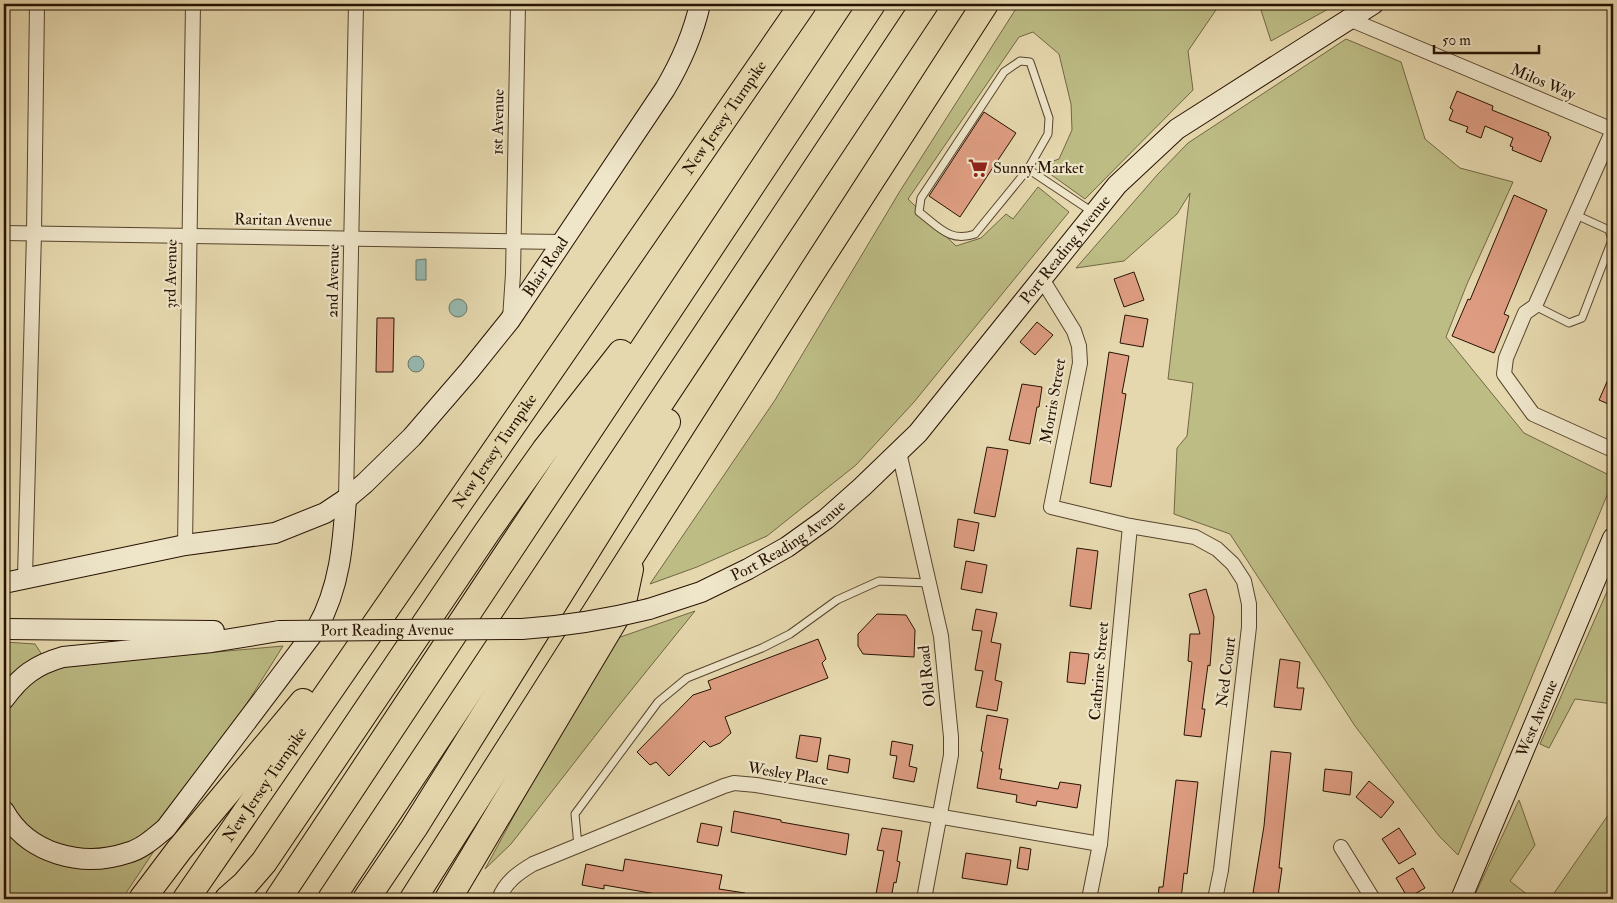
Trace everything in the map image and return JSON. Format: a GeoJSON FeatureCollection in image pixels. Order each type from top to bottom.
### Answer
{"type":"FeatureCollection","features":[{"type":"Feature","properties":{"kind":"highway","name":"New Jersey Turnpike"},"geometry":{"type":"LineString","coordinates":[[186,899],[803,4]]}},
{"type":"Feature","properties":{"kind":"highway"},"geometry":{"type":"LineString","coordinates":[[278,899],[872,4]]}},
{"type":"Feature","properties":{"kind":"highway"},"geometry":{"type":"LineString","coordinates":[[330,899],[925,4]]}},
{"type":"Feature","properties":{"kind":"highway"},"geometry":{"type":"LineString","coordinates":[[413,899],[985,4]]}},
{"type":"Feature","properties":{"kind":"highway"},"geometry":{"type":"LineString","coordinates":[[366,899],[414,828],[603,526],[713,348],[872,83]]}},
{"type":"Feature","properties":{"kind":"highway"},"geometry":{"type":"LineString","coordinates":[[228,899],[245,884],[264,862],[487,532],[545,450],[638,331],[723,228]]}},
{"type":"Feature","properties":{"kind":"highway"},"geometry":{"type":"LineString","coordinates":[[142,899],[179,850],[266,747],[436,536]]}},
{"type":"Feature","properties":{"kind":"highway"},"geometry":{"type":"LineString","coordinates":[[448,899],[622,607],[634,552]]}},
{"type":"Feature","properties":{"kind":"main road","name":"Blair Road"},"geometry":{"type":"LineString","coordinates":[[346,499],[412,437],[510,320],[666,89],[678,67],[693,30],[700,4]]}},
{"type":"Feature","properties":{"kind":"main road","name":"Port Reading Avenue"},"geometry":{"type":"LineString","coordinates":[[4,629],[279,631],[522,629],[603,620],[649,609],[701,592],[748,569],[786,547],[826,519],[899,452],[918,433],[1117,185],[1178,129],[1373,4]]}},
{"type":"Feature","properties":{"kind":"main road"},"geometry":{"type":"LineString","coordinates":[[4,583],[25,577],[185,545],[275,533],[325,513],[346,499]]}},
{"type":"Feature","properties":{"kind":"main road"},"geometry":{"type":"LineString","coordinates":[[4,811],[19,830],[36,844],[59,855],[81,859],[107,858],[128,853],[148,843],[166,828],[317,628],[326,613],[333,593],[343,547],[346,499]]}},
{"type":"Feature","properties":{"kind":"main road","name":"West Avenue"},"geometry":{"type":"LineString","coordinates":[[1461,899],[1613,538]]}},
{"type":"Feature","properties":{"kind":"main road"},"geometry":{"type":"LineString","coordinates":[[4,699],[13,686],[28,672],[45,662],[63,657],[212,642],[279,631]]}},
{"type":"Feature","properties":{"kind":"street"},"geometry":{"type":"LineString","coordinates":[[25,577],[34,233],[37,4]]}},
{"type":"Feature","properties":{"kind":"street","name":"3rd Avenue"},"geometry":{"type":"LineString","coordinates":[[185,545],[194,4]]}},
{"type":"Feature","properties":{"kind":"street","name":"2nd Avenue"},"geometry":{"type":"LineString","coordinates":[[346,499],[356,4]]}},
{"type":"Feature","properties":{"kind":"street","name":"1st Avenue"},"geometry":{"type":"LineString","coordinates":[[510,320],[514,240],[518,4]]}},
{"type":"Feature","properties":{"kind":"street","name":"Milos Way"},"geometry":{"type":"LineString","coordinates":[[1349,19],[1613,130]]}},
{"type":"Feature","properties":{"kind":"street"},"geometry":{"type":"LineString","coordinates":[[1613,130],[1534,306],[1526,313],[1506,358],[1504,374],[1533,414],[1613,450]]}},
{"type":"Feature","properties":{"kind":"street","name":"Raritan Avenue"},"geometry":{"type":"LineString","coordinates":[[4,232],[562,242]]}},
{"type":"Feature","properties":{"kind":"street","name":"Morris Street"},"geometry":{"type":"LineString","coordinates":[[1042,279],[1074,331],[1079,346],[1080,363],[1051,508],[1130,526]]}},
{"type":"Feature","properties":{"kind":"street","name":"Old Road"},"geometry":{"type":"LineString","coordinates":[[899,452],[941,636],[951,737],[951,755],[924,899]]}},
{"type":"Feature","properties":{"kind":"street","name":"Cathrine Street"},"geometry":{"type":"LineString","coordinates":[[1089,899],[1100,844],[1130,526]]}},
{"type":"Feature","properties":{"kind":"street","name":"Ned Court"},"geometry":{"type":"LineString","coordinates":[[1130,526],[1195,537],[1223,554],[1233,564],[1244,581],[1249,627],[1221,870],[1215,899]]}},
{"type":"Feature","properties":{"kind":"street","name":"Wesley Place"},"geometry":{"type":"LineString","coordinates":[[499,899],[509,881],[533,864],[734,783],[751,784],[1100,844]]}},
{"type":"Feature","properties":{"kind":"street"},"geometry":{"type":"LineString","coordinates":[[1341,847],[1373,899]]}},
{"type":"Feature","properties":{"kind":"lane"},"geometry":{"type":"LineString","coordinates":[[1020,61],[1030,62],[1049,118],[1048,134],[1028,169],[975,234],[965,238],[953,237],[919,212],[921,198],[1004,72],[1020,61]]}},
{"type":"Feature","properties":{"kind":"lane"},"geometry":{"type":"LineString","coordinates":[[1028,169],[1094,213]]}},
{"type":"Feature","properties":{"kind":"lane"},"geometry":{"type":"LineString","coordinates":[[1534,306],[1569,323],[1582,318],[1612,240],[1609,230],[1576,215]]}},
{"type":"Feature","properties":{"kind":"lane"},"geometry":{"type":"LineString","coordinates":[[578,846],[575,814],[658,702],[688,678],[790,634],[838,600],[879,581],[929,583]]}},
{"type":"Feature","properties":{"kind":"shaded area"},"geometry":{"type":"Polygon","coordinates":[[[1019,4],[1220,4],[1188,51],[1193,90],[1085,199],[1039,166],[1059,159],[1072,130],[1071,104],[1059,54],[1033,32],[1019,37],[908,199],[956,246],[981,238],[1006,214],[1013,219],[1038,187],[1069,212],[914,402],[856,465],[767,536],[697,567],[650,584],[775,400],[900,191],[1019,4]]]}},
{"type":"Feature","properties":{"kind":"shaded area"},"geometry":{"type":"Polygon","coordinates":[[[1259,4],[1337,4],[1271,41],[1259,4]]]}},
{"type":"Feature","properties":{"kind":"shaded area"},"geometry":{"type":"Polygon","coordinates":[[[1346,39],[1401,62],[1425,139],[1460,168],[1513,182],[1467,284],[1446,337],[1524,433],[1613,477],[1613,481],[1458,855],[1439,836],[1355,726],[1230,534],[1174,514],[1177,448],[1187,436],[1193,383],[1168,379],[1190,193],[1177,214],[1124,261],[1076,268],[1158,174],[1188,143],[1346,39]]]}},
{"type":"Feature","properties":{"kind":"shaded area"},"geometry":{"type":"Polygon","coordinates":[[[1613,578],[1613,704],[1575,699],[1549,748],[1540,744],[1613,578]]]}},
{"type":"Feature","properties":{"kind":"shaded area"},"geometry":{"type":"Polygon","coordinates":[[[695,611],[511,844],[485,869],[609,641],[695,611]]]}},
{"type":"Feature","properties":{"kind":"shaded area"},"geometry":{"type":"Polygon","coordinates":[[[4,642],[35,644],[50,667],[283,646],[122,899],[4,899],[4,642]]]}},
{"type":"Feature","properties":{"kind":"shaded area"},"geometry":{"type":"Polygon","coordinates":[[[1519,800],[1535,845],[1510,881],[1533,899],[1473,899],[1519,800]]]}},
{"type":"Feature","properties":{"kind":"shaded area"},"geometry":{"type":"Polygon","coordinates":[[[1613,808],[1613,899],[1550,899],[1613,808]]]}},
{"type":"Feature","properties":{"kind":"water"},"geometry":{"type":"Polygon","coordinates":[[[426,259],[426,280],[416,280],[416,260],[426,259]]]}},
{"type":"Feature","properties":{"kind":"water"},"geometry":{"type":"Polygon","coordinates":[[[458,299],[464,302],[467,308],[464,314],[458,317],[452,314],[449,308],[452,302],[458,299]]]}},
{"type":"Feature","properties":{"kind":"water"},"geometry":{"type":"Polygon","coordinates":[[[416,356],[422,358],[424,364],[422,370],[416,372],[410,370],[408,364],[410,358],[416,356]]]}},
{"type":"Feature","properties":{"kind":"building"},"geometry":{"type":"Polygon","coordinates":[[[1457,91],[1493,106],[1492,110],[1549,133],[1548,135],[1551,137],[1541,162],[1512,150],[1513,147],[1510,146],[1513,138],[1485,126],[1481,138],[1466,132],[1468,127],[1449,120],[1453,110],[1450,108],[1457,91]]]}},
{"type":"Feature","properties":{"kind":"building"},"geometry":{"type":"Polygon","coordinates":[[[984,112],[1016,133],[960,217],[929,196],[984,112]]]}},
{"type":"Feature","properties":{"kind":"building"},"geometry":{"type":"Polygon","coordinates":[[[1514,195],[1547,210],[1504,314],[1509,316],[1494,353],[1452,336],[1468,299],[1470,300],[1514,195]]]}},
{"type":"Feature","properties":{"kind":"building"},"geometry":{"type":"Polygon","coordinates":[[[1134,272],[1144,300],[1124,307],[1114,279],[1134,272]]]}},
{"type":"Feature","properties":{"kind":"building"},"geometry":{"type":"Polygon","coordinates":[[[1125,315],[1148,319],[1143,347],[1120,343],[1125,315]]]}},
{"type":"Feature","properties":{"kind":"building"},"geometry":{"type":"Polygon","coordinates":[[[377,318],[394,318],[393,372],[376,372],[377,318]]]}},
{"type":"Feature","properties":{"kind":"building"},"geometry":{"type":"Polygon","coordinates":[[[1037,322],[1053,335],[1035,355],[1020,342],[1037,322]]]}},
{"type":"Feature","properties":{"kind":"building"},"geometry":{"type":"Polygon","coordinates":[[[1109,352],[1129,356],[1122,393],[1126,394],[1111,487],[1090,483],[1109,352]]]}},
{"type":"Feature","properties":{"kind":"building"},"geometry":{"type":"Polygon","coordinates":[[[1613,368],[1613,406],[1599,400],[1613,368]]]}},
{"type":"Feature","properties":{"kind":"building"},"geometry":{"type":"Polygon","coordinates":[[[1022,384],[1042,387],[1030,444],[1009,440],[1022,384]]]}},
{"type":"Feature","properties":{"kind":"building"},"geometry":{"type":"Polygon","coordinates":[[[987,447],[1008,450],[995,517],[974,513],[987,447]]]}},
{"type":"Feature","properties":{"kind":"building"},"geometry":{"type":"Polygon","coordinates":[[[958,519],[979,523],[974,551],[954,547],[958,519]]]}},
{"type":"Feature","properties":{"kind":"building"},"geometry":{"type":"Polygon","coordinates":[[[1077,548],[1098,551],[1091,609],[1070,606],[1077,548]]]}},
{"type":"Feature","properties":{"kind":"building"},"geometry":{"type":"Polygon","coordinates":[[[966,561],[987,565],[982,593],[961,589],[966,561]]]}},
{"type":"Feature","properties":{"kind":"building"},"geometry":{"type":"Polygon","coordinates":[[[1206,589],[1214,617],[1210,666],[1208,665],[1202,709],[1205,709],[1201,737],[1184,735],[1192,662],[1188,661],[1190,634],[1200,634],[1189,594],[1206,589]]]}},
{"type":"Feature","properties":{"kind":"building"},"geometry":{"type":"Polygon","coordinates":[[[976,609],[997,613],[991,642],[1001,644],[995,680],[1002,682],[997,711],[976,707],[983,671],[975,670],[982,631],[972,630],[976,609]]]}},
{"type":"Feature","properties":{"kind":"building"},"geometry":{"type":"Polygon","coordinates":[[[877,614],[906,615],[915,630],[914,657],[863,654],[858,646],[858,634],[877,614]]]}},
{"type":"Feature","properties":{"kind":"building"},"geometry":{"type":"Polygon","coordinates":[[[818,639],[826,659],[822,663],[828,678],[725,717],[731,733],[720,743],[710,747],[704,741],[669,776],[656,762],[650,765],[637,752],[693,695],[711,689],[708,681],[818,639]]]}},
{"type":"Feature","properties":{"kind":"building"},"geometry":{"type":"Polygon","coordinates":[[[1070,652],[1089,654],[1085,684],[1067,682],[1070,652]]]}},
{"type":"Feature","properties":{"kind":"building"},"geometry":{"type":"Polygon","coordinates":[[[1280,659],[1300,662],[1297,688],[1304,688],[1301,710],[1274,707],[1280,659]]]}},
{"type":"Feature","properties":{"kind":"building"},"geometry":{"type":"Polygon","coordinates":[[[987,715],[1008,719],[999,769],[1002,769],[1000,779],[1058,789],[1060,782],[1081,785],[1077,808],[1037,801],[1036,806],[1016,802],[1017,795],[977,788],[987,715]]]}},
{"type":"Feature","properties":{"kind":"building"},"geometry":{"type":"Polygon","coordinates":[[[800,735],[821,738],[817,762],[796,758],[800,735]]]}},
{"type":"Feature","properties":{"kind":"building"},"geometry":{"type":"Polygon","coordinates":[[[892,741],[913,745],[909,766],[917,768],[914,782],[893,778],[897,756],[890,755],[892,741]]]}},
{"type":"Feature","properties":{"kind":"building"},"geometry":{"type":"Polygon","coordinates":[[[1271,751],[1291,753],[1279,868],[1282,868],[1278,896],[1253,893],[1264,826],[1271,751]]]}},
{"type":"Feature","properties":{"kind":"building"},"geometry":{"type":"Polygon","coordinates":[[[829,755],[850,759],[848,773],[827,769],[829,755]]]}},
{"type":"Feature","properties":{"kind":"building"},"geometry":{"type":"Polygon","coordinates":[[[1325,769],[1352,772],[1350,795],[1323,791],[1325,769]]]}},
{"type":"Feature","properties":{"kind":"building"},"geometry":{"type":"Polygon","coordinates":[[[1176,780],[1198,782],[1187,874],[1184,873],[1181,899],[1158,899],[1159,887],[1163,887],[1176,780]]]}},
{"type":"Feature","properties":{"kind":"building"},"geometry":{"type":"Polygon","coordinates":[[[1369,781],[1394,802],[1381,818],[1356,797],[1369,781]]]}},
{"type":"Feature","properties":{"kind":"building"},"geometry":{"type":"Polygon","coordinates":[[[734,811],[781,820],[781,822],[849,834],[846,855],[731,832],[734,811]]]}},
{"type":"Feature","properties":{"kind":"building"},"geometry":{"type":"Polygon","coordinates":[[[701,823],[722,827],[718,846],[697,842],[701,823]]]}},
{"type":"Feature","properties":{"kind":"building"},"geometry":{"type":"Polygon","coordinates":[[[882,828],[902,831],[897,861],[900,862],[891,899],[875,899],[884,851],[877,850],[882,828]]]}},
{"type":"Feature","properties":{"kind":"building"},"geometry":{"type":"Polygon","coordinates":[[[1399,828],[1416,854],[1399,864],[1382,839],[1399,828]]]}},
{"type":"Feature","properties":{"kind":"building"},"geometry":{"type":"Polygon","coordinates":[[[1020,847],[1031,849],[1028,870],[1017,868],[1020,847]]]}},
{"type":"Feature","properties":{"kind":"building"},"geometry":{"type":"Polygon","coordinates":[[[966,853],[1011,860],[1007,885],[962,878],[966,853]]]}},
{"type":"Feature","properties":{"kind":"building"},"geometry":{"type":"Polygon","coordinates":[[[625,859],[722,875],[719,889],[745,893],[744,899],[700,899],[679,896],[679,898],[604,885],[604,889],[582,885],[586,864],[623,871],[625,859]]]}},
{"type":"Feature","properties":{"kind":"building"},"geometry":{"type":"Polygon","coordinates":[[[1413,868],[1425,888],[1408,898],[1396,878],[1413,868]]]}},
{"type":"Feature","properties":{"kind":"place","name":"Sunny Market"},"geometry":{"type":"Point","coordinates":[978,168]}}]}
